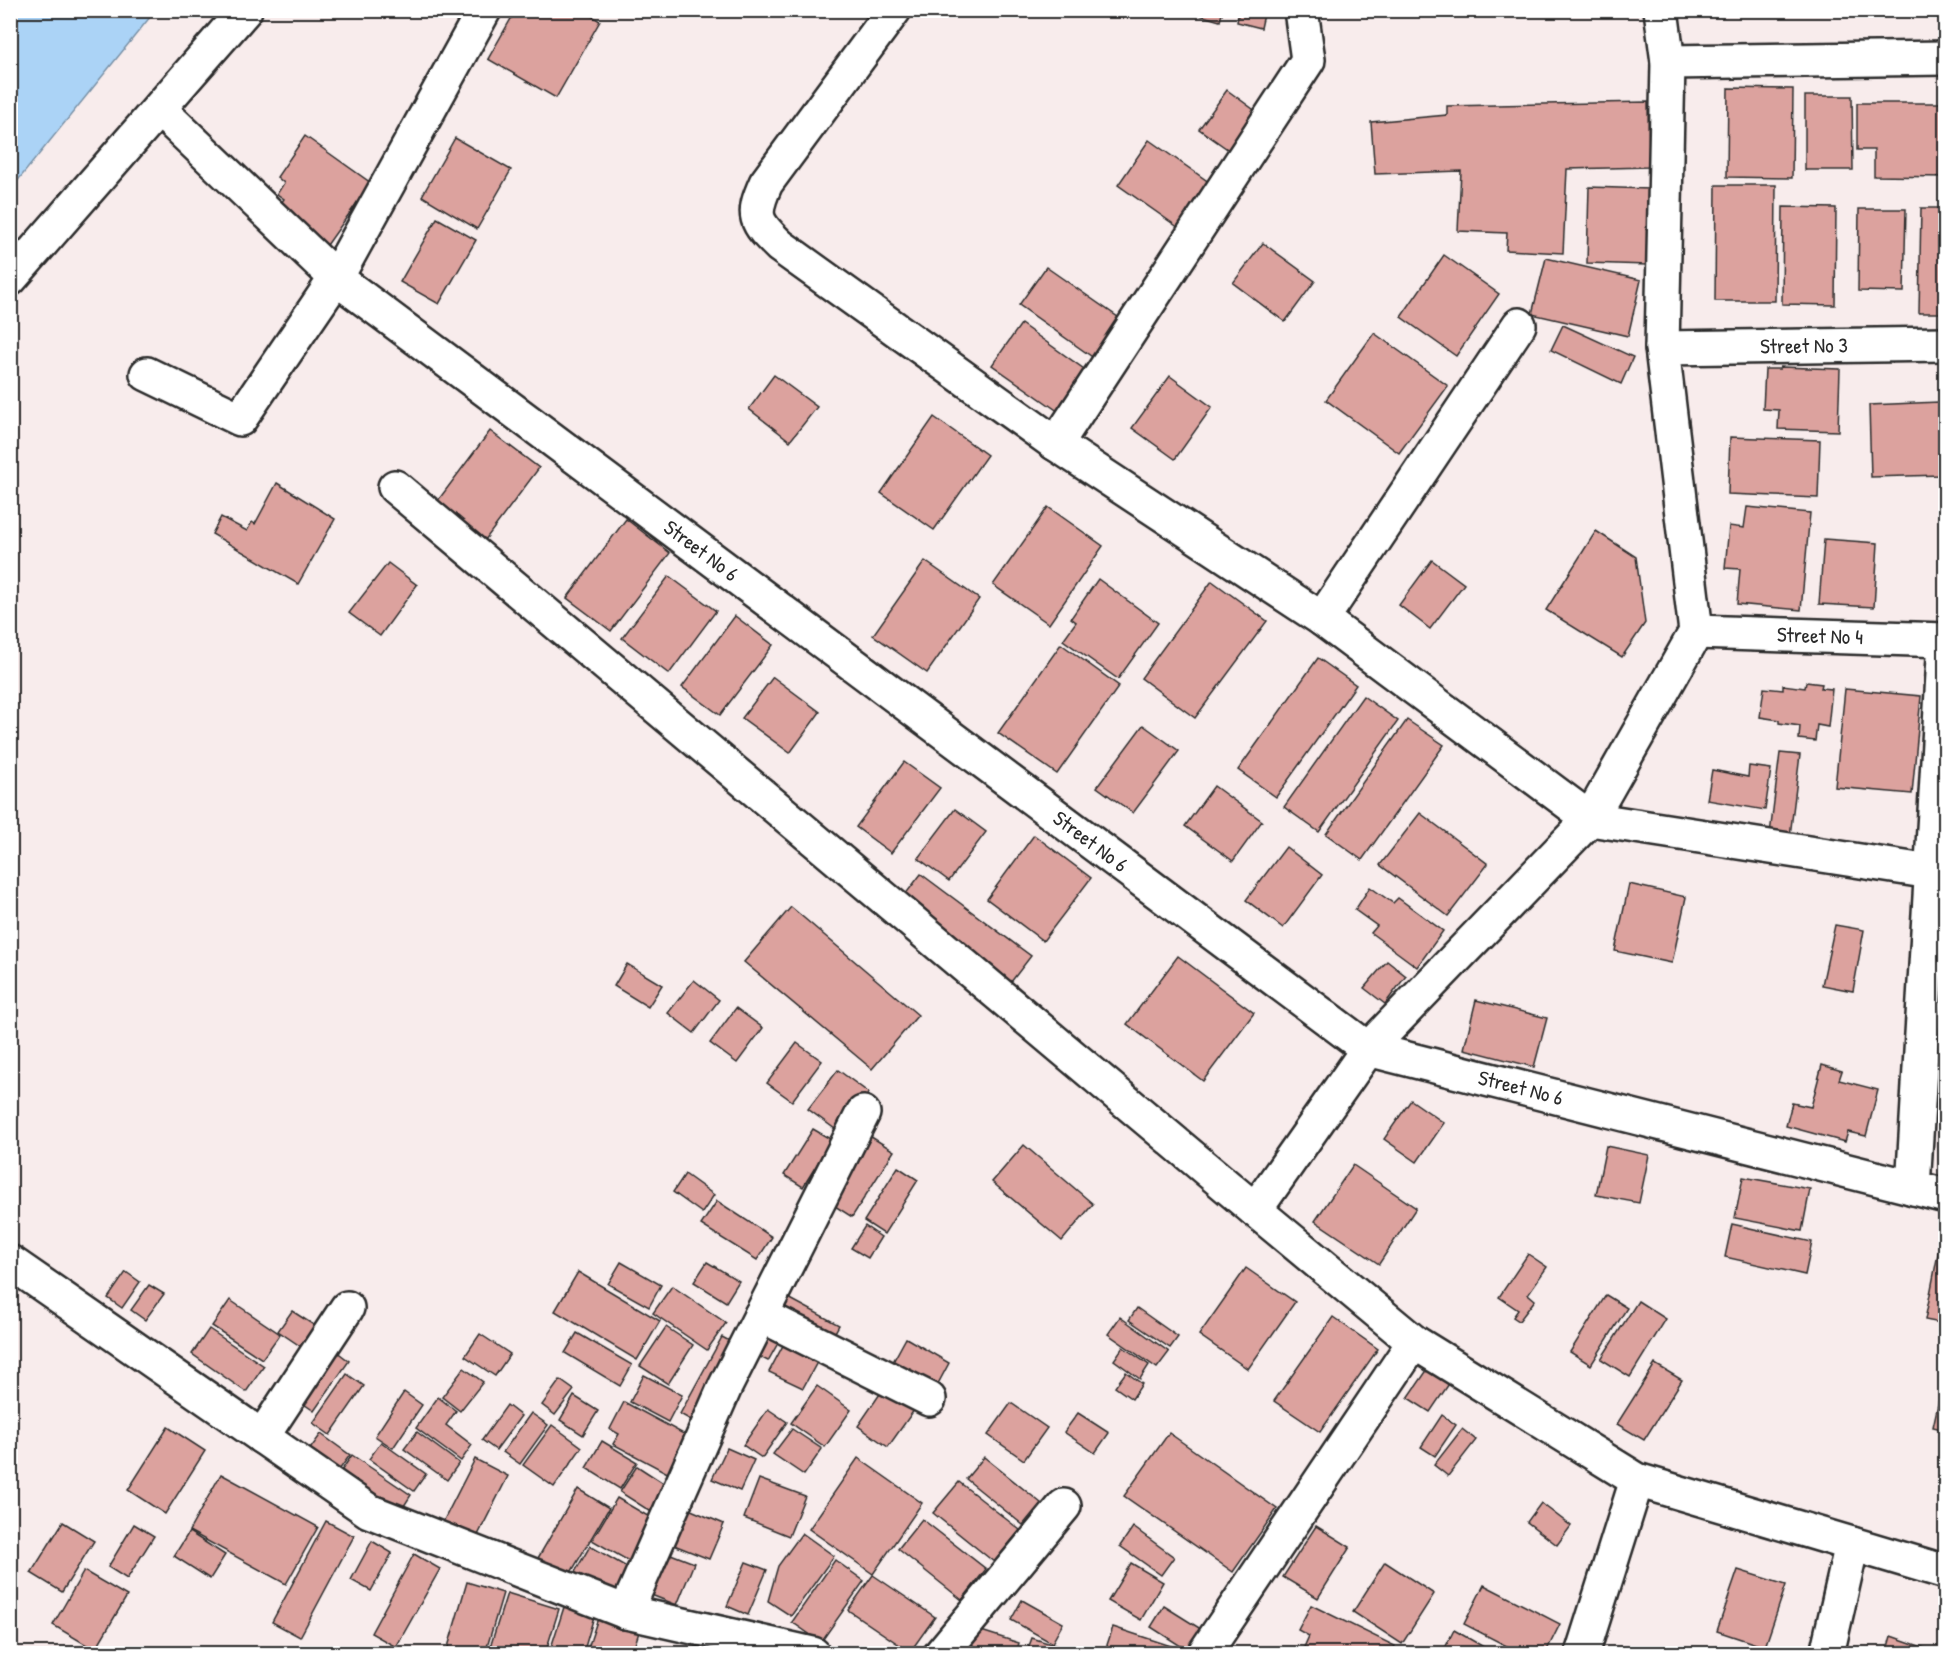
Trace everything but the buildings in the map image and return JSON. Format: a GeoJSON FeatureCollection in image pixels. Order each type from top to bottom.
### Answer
{"type":"FeatureCollection","features":[{"type":"Feature","properties":{"kind":"street"},"geometry":{"type":"LineString","coordinates":[[10,279],[245,10]]}},
{"type":"Feature","properties":{"kind":"street"},"geometry":{"type":"LineString","coordinates":[[147,374],[240,419],[336,278],[484,10]]}},
{"type":"Feature","properties":{"kind":"street"},"geometry":{"type":"LineString","coordinates":[[894,10],[766,183],[756,205],[760,227],[780,246],[1056,444],[1322,619],[1590,819],[1931,872]]}},
{"type":"Feature","properties":{"kind":"street"},"geometry":{"type":"LineString","coordinates":[[1056,444],[1308,60],[1301,10]]}},
{"type":"Feature","properties":{"kind":"street"},"geometry":{"type":"LineString","coordinates":[[1255,1210],[1368,1049],[1590,819],[1696,632],[1662,348],[1668,62],[1661,10]]}},
{"type":"Feature","properties":{"kind":"street"},"geometry":{"type":"LineString","coordinates":[[1668,62],[1946,58]]}},
{"type":"Feature","properties":{"kind":"street","name":"Street No 6"},"geometry":{"type":"LineString","coordinates":[[160,110],[336,278],[1368,1049],[1946,1196]]}},
{"type":"Feature","properties":{"kind":"street"},"geometry":{"type":"LineString","coordinates":[[1322,619],[1519,325]]}},
{"type":"Feature","properties":{"kind":"street","name":"Street No 3"},"geometry":{"type":"LineString","coordinates":[[1662,348],[1946,344]]}},
{"type":"Feature","properties":{"kind":"street"},"geometry":{"type":"LineString","coordinates":[[395,487],[1414,1342],[1637,1480],[1946,1572]]}},
{"type":"Feature","properties":{"kind":"street","name":"Street No 4"},"geometry":{"type":"LineString","coordinates":[[1696,632],[1945,640]]}},
{"type":"Feature","properties":{"kind":"street"},"geometry":{"type":"LineString","coordinates":[[1913,1188],[1945,640]]}},
{"type":"Feature","properties":{"kind":"street"},"geometry":{"type":"LineString","coordinates":[[626,1612],[725,1387],[864,1113]]}},
{"type":"Feature","properties":{"kind":"street"},"geometry":{"type":"LineString","coordinates":[[10,1262],[369,1511],[626,1612],[813,1653]]}},
{"type":"Feature","properties":{"kind":"street"},"geometry":{"type":"LineString","coordinates":[[262,1437],[347,1308]]}},
{"type":"Feature","properties":{"kind":"street"},"geometry":{"type":"LineString","coordinates":[[761,1315],[929,1399]]}},
{"type":"Feature","properties":{"kind":"street"},"geometry":{"type":"LineString","coordinates":[[1203,1653],[1414,1342]]}},
{"type":"Feature","properties":{"kind":"street"},"geometry":{"type":"LineString","coordinates":[[1582,1653],[1637,1480]]}},
{"type":"Feature","properties":{"kind":"street"},"geometry":{"type":"LineString","coordinates":[[941,1653],[1064,1506]]}},
{"type":"Feature","properties":{"kind":"street"},"geometry":{"type":"LineString","coordinates":[[1827,1653],[1852,1544]]}},
{"type":"Feature","properties":{"kind":"water"},"geometry":{"type":"Polygon","coordinates":[[[10,11],[155,11],[11,189],[10,11]]]}}]}
